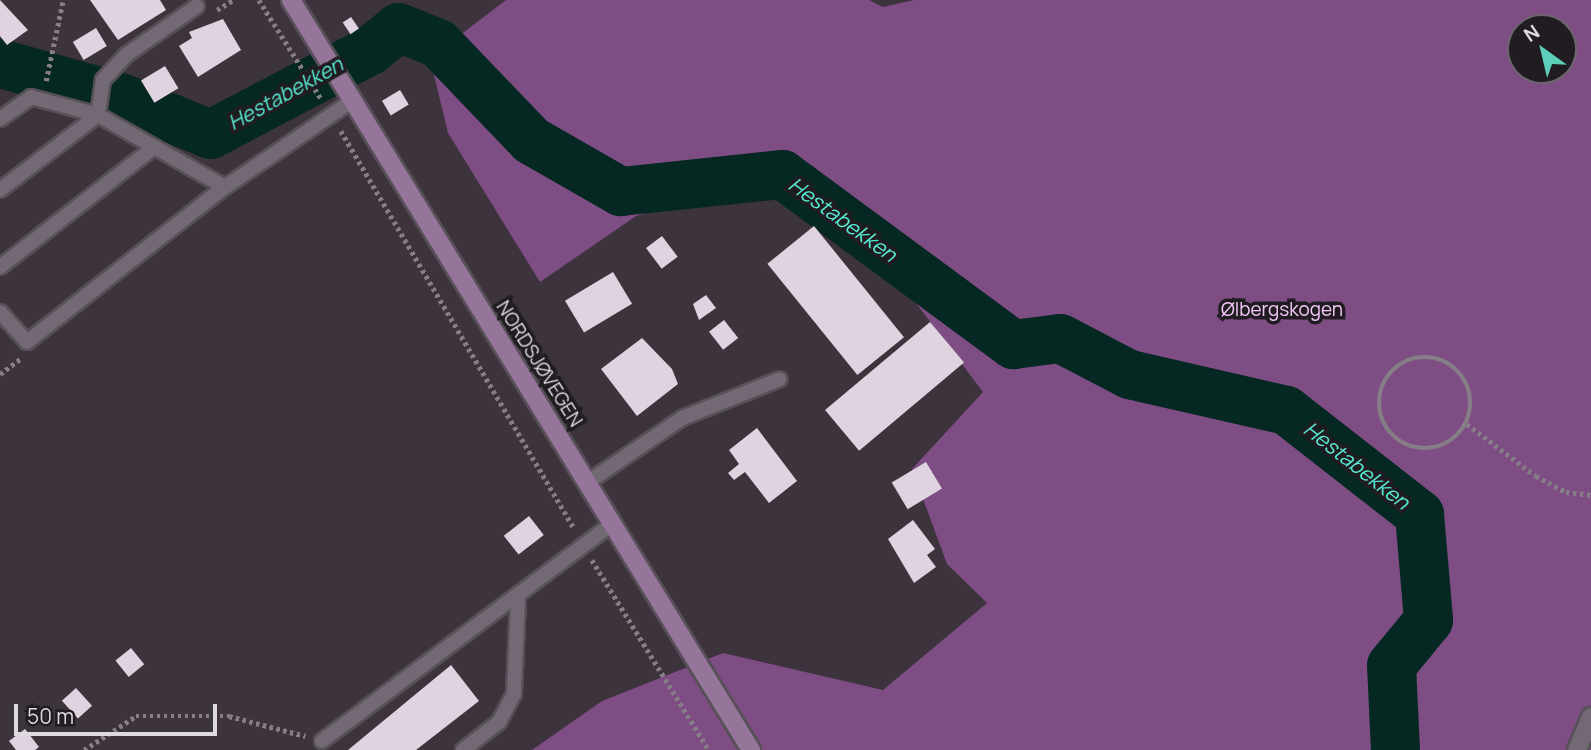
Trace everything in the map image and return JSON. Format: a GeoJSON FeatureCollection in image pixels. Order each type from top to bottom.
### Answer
{"type":"FeatureCollection","features":[{"type":"Feature","properties":{"kind":"main road","name":"NORDSJØVEGEN"},"geometry":{"type":"LineString","coordinates":[[291,0],[751,750]]}},
{"type":"Feature","properties":{"kind":"street"},"geometry":{"type":"LineString","coordinates":[[1577,750],[1591,717]]}},
{"type":"Feature","properties":{"kind":"lane"},"geometry":{"type":"LineString","coordinates":[[98,115],[98,97],[111,72],[197,6]]}},
{"type":"Feature","properties":{"kind":"lane"},"geometry":{"type":"LineString","coordinates":[[0,119],[31,97],[98,115],[225,187]]}},
{"type":"Feature","properties":{"kind":"lane"},"geometry":{"type":"LineString","coordinates":[[0,312],[27,342],[225,187],[352,101]]}},
{"type":"Feature","properties":{"kind":"lane"},"geometry":{"type":"LineString","coordinates":[[0,190],[98,115]]}},
{"type":"Feature","properties":{"kind":"lane"},"geometry":{"type":"LineString","coordinates":[[0,267],[154,147]]}},
{"type":"Feature","properties":{"kind":"lane"},"geometry":{"type":"LineString","coordinates":[[588,482],[682,418],[780,379]]}},
{"type":"Feature","properties":{"kind":"lane"},"geometry":{"type":"LineString","coordinates":[[323,741],[518,598],[613,523]]}},
{"type":"Feature","properties":{"kind":"lane"},"geometry":{"type":"LineString","coordinates":[[463,750],[499,722],[514,694],[518,598]]}},
{"type":"Feature","properties":{"kind":"path"},"geometry":{"type":"LineString","coordinates":[[44,89],[63,0]]}},
{"type":"Feature","properties":{"kind":"path"},"geometry":{"type":"LineString","coordinates":[[259,0],[332,117],[584,546],[709,750]]}},
{"type":"Feature","properties":{"kind":"path"},"geometry":{"type":"LineString","coordinates":[[1445,360],[1462,373],[1471,394],[1467,424],[1438,448],[1414,449],[1395,439],[1378,402],[1383,381],[1404,361],[1445,360]]}},
{"type":"Feature","properties":{"kind":"path"},"geometry":{"type":"LineString","coordinates":[[1467,424],[1536,476],[1566,492],[1591,495]]}},
{"type":"Feature","properties":{"kind":"path"},"geometry":{"type":"LineString","coordinates":[[84,750],[136,716],[229,716],[323,741]]}},
{"type":"Feature","properties":{"kind":"green space","name":"Ølbergskogen"},"geometry":{"type":"Polygon","coordinates":[[[506,0],[869,0],[883,7],[914,0],[1591,0],[1591,750],[532,750],[602,701],[723,653],[883,690],[987,603],[947,564],[912,469],[983,392],[812,165],[636,216],[540,282],[448,133],[430,58],[506,0]]]}},
{"type":"Feature","properties":{"kind":"building"},"geometry":{"type":"Polygon","coordinates":[[[0,0],[28,30],[7,45],[0,36],[0,0]]]}},
{"type":"Feature","properties":{"kind":"building"},"geometry":{"type":"Polygon","coordinates":[[[90,0],[160,0],[166,10],[118,40],[90,0]]]}},
{"type":"Feature","properties":{"kind":"building"},"geometry":{"type":"Polygon","coordinates":[[[351,17],[359,29],[351,34],[343,23],[351,17]]]}},
{"type":"Feature","properties":{"kind":"building"},"geometry":{"type":"Polygon","coordinates":[[[223,19],[241,50],[198,77],[179,46],[192,38],[189,32],[223,19]]]}},
{"type":"Feature","properties":{"kind":"building"},"geometry":{"type":"Polygon","coordinates":[[[96,28],[107,46],[84,60],[73,42],[96,28]]]}},
{"type":"Feature","properties":{"kind":"building"},"geometry":{"type":"Polygon","coordinates":[[[165,66],[178,88],[154,103],[141,80],[165,66]]]}},
{"type":"Feature","properties":{"kind":"building"},"geometry":{"type":"Polygon","coordinates":[[[400,90],[409,105],[391,115],[382,101],[400,90]]]}},
{"type":"Feature","properties":{"kind":"building"},"geometry":{"type":"Polygon","coordinates":[[[814,226],[904,337],[857,375],[767,264],[814,226]]]}},
{"type":"Feature","properties":{"kind":"building"},"geometry":{"type":"Polygon","coordinates":[[[662,236],[678,257],[662,269],[646,248],[662,236]]]}},
{"type":"Feature","properties":{"kind":"building"},"geometry":{"type":"Polygon","coordinates":[[[613,272],[632,304],[584,333],[565,301],[613,272]]]}},
{"type":"Feature","properties":{"kind":"building"},"geometry":{"type":"Polygon","coordinates":[[[706,295],[716,308],[699,320],[693,304],[706,295]]]}},
{"type":"Feature","properties":{"kind":"building"},"geometry":{"type":"Polygon","coordinates":[[[724,320],[738,338],[723,350],[709,332],[724,320]]]}},
{"type":"Feature","properties":{"kind":"building"},"geometry":{"type":"Polygon","coordinates":[[[930,322],[964,363],[859,451],[825,410],[930,322]]]}},
{"type":"Feature","properties":{"kind":"building"},"geometry":{"type":"Polygon","coordinates":[[[642,338],[672,369],[678,384],[637,416],[601,369],[642,338]]]}},
{"type":"Feature","properties":{"kind":"building"},"geometry":{"type":"Polygon","coordinates":[[[757,428],[797,481],[769,503],[745,472],[734,480],[728,473],[739,464],[729,450],[757,428]]]}},
{"type":"Feature","properties":{"kind":"building"},"geometry":{"type":"Polygon","coordinates":[[[926,462],[942,489],[908,509],[892,483],[926,462]]]}},
{"type":"Feature","properties":{"kind":"building"},"geometry":{"type":"Polygon","coordinates":[[[529,516],[544,535],[519,555],[504,536],[529,516]]]}},
{"type":"Feature","properties":{"kind":"building"},"geometry":{"type":"Polygon","coordinates":[[[913,520],[935,549],[927,555],[936,567],[914,583],[888,539],[913,520]]]}},
{"type":"Feature","properties":{"kind":"building"},"geometry":{"type":"Polygon","coordinates":[[[131,648],[144,664],[129,677],[115,661],[131,648]]]}},
{"type":"Feature","properties":{"kind":"building"},"geometry":{"type":"Polygon","coordinates":[[[451,665],[479,701],[416,750],[348,750],[451,665]]]}},
{"type":"Feature","properties":{"kind":"building"},"geometry":{"type":"Polygon","coordinates":[[[76,688],[92,706],[78,719],[62,701],[76,688]]]}},
{"type":"Feature","properties":{"kind":"building"},"geometry":{"type":"Polygon","coordinates":[[[25,729],[39,747],[35,750],[16,750],[9,741],[25,729]]]}},
{"type":"Feature","properties":{"kind":"waterway","name":"Hestabekken"},"geometry":{"type":"LineString","coordinates":[[0,63],[120,97],[210,134],[370,50],[398,27],[438,43],[531,140],[620,191],[782,174],[1013,344],[1060,338],[1129,374],[1286,410],[1419,514],[1428,620],[1391,665],[1395,750]]}}]}
